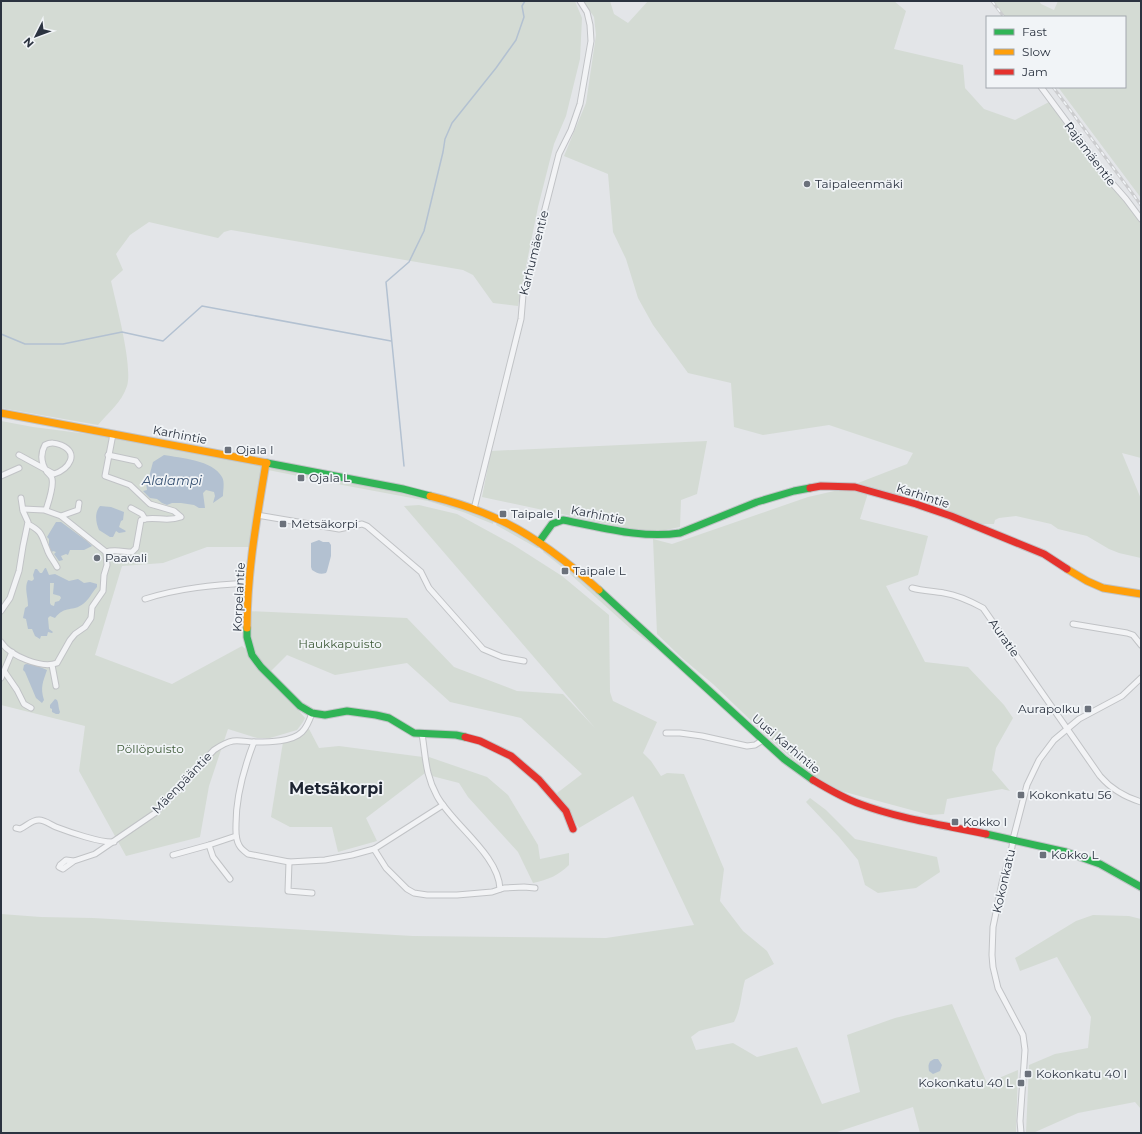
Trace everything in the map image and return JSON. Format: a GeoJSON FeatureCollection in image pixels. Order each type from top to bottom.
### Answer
{"type":"FeatureCollection","features":[{"type":"Feature","properties":{"kind":"street","name":"Karhumäentie"},"geometry":{"type":"LineString","coordinates":[[474,509],[521,319],[523,295],[559,154],[571,130],[580,104],[591,41],[590,25],[586,12],[580,1]]}},
{"type":"Feature","properties":{"kind":"street","name":"Rajamäentie"},"geometry":{"type":"LineString","coordinates":[[1042,88],[1097,166],[1126,199],[1141,219]]}},
{"type":"Feature","properties":{"kind":"street","name":"Karhintie"},"geometry":{"type":"LineString","coordinates":[[1,413],[403,489],[444,499],[474,509],[516,528],[539,542],[552,524],[562,520],[633,533],[667,535],[692,529],[757,502],[794,491],[821,486],[855,487],[916,504],[951,516],[1044,554],[1071,572],[1103,588],[1141,594]]}},
{"type":"Feature","properties":{"kind":"street"},"geometry":{"type":"LineString","coordinates":[[106,552],[112,550],[132,552],[136,548],[141,520],[149,518],[158,520],[173,520],[181,517],[174,511],[150,504],[130,485],[105,476],[113,434]]}},
{"type":"Feature","properties":{"kind":"street"},"geometry":{"type":"LineString","coordinates":[[19,455],[46,470],[54,474],[61,472],[68,465],[71,458],[71,453],[68,448],[55,443],[45,445],[41,452],[42,461],[46,470],[52,479],[46,510]]}},
{"type":"Feature","properties":{"kind":"street"},"geometry":{"type":"LineString","coordinates":[[108,456],[136,461],[139,465]]}},
{"type":"Feature","properties":{"kind":"street","name":"Korpelantie"},"geometry":{"type":"LineString","coordinates":[[266,463],[257,515],[249,583],[247,637],[252,655],[261,667],[300,706],[312,713]]}},
{"type":"Feature","properties":{"kind":"street"},"geometry":{"type":"LineString","coordinates":[[1,476],[19,468]]}},
{"type":"Feature","properties":{"kind":"street"},"geometry":{"type":"LineString","coordinates":[[1,611],[8,601],[19,571],[28,524],[21,498]]}},
{"type":"Feature","properties":{"kind":"street"},"geometry":{"type":"LineString","coordinates":[[61,516],[78,510],[79,503]]}},
{"type":"Feature","properties":{"kind":"street"},"geometry":{"type":"LineString","coordinates":[[131,508],[142,514],[145,519]]}},
{"type":"Feature","properties":{"kind":"street"},"geometry":{"type":"LineString","coordinates":[[1,643],[25,660],[52,665],[57,663],[70,640],[75,634],[85,627],[91,618],[92,608],[103,591],[104,575],[107,565],[106,552],[61,516],[46,510],[23,509]]}},
{"type":"Feature","properties":{"kind":"street"},"geometry":{"type":"LineString","coordinates":[[257,515],[339,529],[362,524],[367,526],[421,572],[429,588],[483,649],[502,657],[524,661]]}},
{"type":"Feature","properties":{"kind":"street"},"geometry":{"type":"LineString","coordinates":[[28,524],[36,528],[43,536],[46,548],[57,567]]}},
{"type":"Feature","properties":{"kind":"street","name":"Uusi Karhintie"},"geometry":{"type":"LineString","coordinates":[[539,542],[561,558],[590,583],[784,759],[812,780],[838,795],[860,804],[893,814],[1013,839],[1083,857],[1100,864],[1141,887]]}},
{"type":"Feature","properties":{"kind":"street"},"geometry":{"type":"LineString","coordinates":[[145,599],[167,592],[209,586],[249,583]]}},
{"type":"Feature","properties":{"kind":"street","name":"Auratie"},"geometry":{"type":"LineString","coordinates":[[912,588],[945,593],[974,603],[983,608],[1067,729]]}},
{"type":"Feature","properties":{"kind":"street"},"geometry":{"type":"LineString","coordinates":[[1,604],[8,601]]}},
{"type":"Feature","properties":{"kind":"street"},"geometry":{"type":"LineString","coordinates":[[1073,624],[1133,635],[1141,645]]}},
{"type":"Feature","properties":{"kind":"street"},"geometry":{"type":"LineString","coordinates":[[1,678],[12,652]]}},
{"type":"Feature","properties":{"kind":"street"},"geometry":{"type":"LineString","coordinates":[[52,665],[56,686]]}},
{"type":"Feature","properties":{"kind":"street"},"geometry":{"type":"LineString","coordinates":[[4,671],[17,690],[24,704],[31,708]]}},
{"type":"Feature","properties":{"kind":"street","name":"Kokonkatu"},"geometry":{"type":"LineString","coordinates":[[1021,1133],[1020,1121],[1023,1093],[1024,1042],[1021,1031],[998,988],[993,968],[992,954],[993,928],[1002,883],[1027,785],[1039,760],[1054,740],[1079,719],[1122,696],[1141,678]]}},
{"type":"Feature","properties":{"kind":"street"},"geometry":{"type":"LineString","coordinates":[[312,713],[325,715],[347,711],[376,715],[389,718],[414,733],[456,735],[480,741],[496,748],[511,756],[524,767],[558,801],[567,813],[573,830]]}},
{"type":"Feature","properties":{"kind":"street","name":"Mäenpääntie"},"geometry":{"type":"LineString","coordinates":[[74,861],[95,854],[155,813],[214,750],[221,745],[234,741],[254,742],[284,740],[303,731],[312,713]]}},
{"type":"Feature","properties":{"kind":"street"},"geometry":{"type":"LineString","coordinates":[[1067,729],[1106,784],[1121,794],[1141,802]]}},
{"type":"Feature","properties":{"kind":"street"},"geometry":{"type":"LineString","coordinates":[[666,734],[680,733],[702,736],[747,746],[755,745],[763,740]]}},
{"type":"Feature","properties":{"kind":"street"},"geometry":{"type":"LineString","coordinates":[[422,734],[428,775],[442,805],[477,843],[497,875],[500,882],[500,889]]}},
{"type":"Feature","properties":{"kind":"street"},"geometry":{"type":"LineString","coordinates":[[254,742],[239,790],[237,803],[236,836],[238,844],[248,854],[289,862],[325,860],[352,855],[374,849],[442,805]]}},
{"type":"Feature","properties":{"kind":"street"},"geometry":{"type":"LineString","coordinates":[[16,828],[20,829],[30,822],[41,820],[56,827],[102,840],[115,841]]}},
{"type":"Feature","properties":{"kind":"street"},"geometry":{"type":"LineString","coordinates":[[173,855],[236,836]]}},
{"type":"Feature","properties":{"kind":"street"},"geometry":{"type":"LineString","coordinates":[[102,840],[105,848]]}},
{"type":"Feature","properties":{"kind":"street"},"geometry":{"type":"LineString","coordinates":[[210,845],[213,857],[230,879]]}},
{"type":"Feature","properties":{"kind":"street"},"geometry":{"type":"LineString","coordinates":[[374,849],[386,868],[414,894],[457,895],[492,892],[500,889],[524,887],[535,888]]}},
{"type":"Feature","properties":{"kind":"street"},"geometry":{"type":"LineString","coordinates":[[289,862],[288,891],[312,894]]}},
{"type":"Feature","properties":{"kind":"green space"},"geometry":{"type":"Polygon","coordinates":[[[1,1],[575,1],[582,18],[580,59],[566,116],[554,144],[538,207],[518,306],[493,303],[473,275],[463,270],[231,230],[224,232],[218,238],[149,222],[130,235],[116,254],[123,270],[111,281],[128,365],[127,386],[122,397],[98,425],[1,408],[1,1]]]}},
{"type":"Feature","properties":{"kind":"green space"},"geometry":{"type":"Polygon","coordinates":[[[583,1],[610,1],[614,14],[628,23],[648,1],[894,1],[906,11],[894,49],[963,65],[965,88],[984,109],[1015,120],[1049,102],[1141,219],[1141,458],[1122,453],[1141,499],[1141,558],[1119,553],[1087,536],[1058,529],[1051,524],[1016,516],[999,518],[995,520],[994,524],[980,524],[858,483],[907,464],[913,453],[829,425],[763,435],[734,427],[731,383],[688,373],[653,325],[638,298],[626,259],[613,232],[608,174],[564,156],[586,103],[596,35],[594,17],[583,1]]]}},
{"type":"Feature","properties":{"kind":"green space"},"geometry":{"type":"Polygon","coordinates":[[[992,1],[1039,1],[1041,4],[1054,10],[1058,1],[1141,1],[1141,198],[1059,88],[1126,88],[1126,16],[1003,16],[992,1]]]}},
{"type":"Feature","properties":{"kind":"green space"},"geometry":{"type":"Polygon","coordinates":[[[1,421],[33,427],[173,445],[265,462],[253,547],[207,547],[163,563],[122,566],[95,655],[172,684],[242,646],[252,655],[247,611],[407,618],[454,667],[517,691],[563,694],[595,728],[404,506],[419,505],[457,514],[512,544],[562,576],[609,615],[610,692],[613,701],[657,722],[643,753],[651,761],[661,776],[667,773],[684,774],[724,869],[720,901],[743,931],[767,951],[774,964],[745,980],[740,1007],[734,1022],[699,1031],[691,1037],[696,1050],[733,1043],[757,1057],[797,1047],[822,1104],[860,1092],[847,1035],[895,1018],[952,1004],[987,1083],[1018,1070],[1016,1133],[920,1133],[913,1107],[834,1133],[1,1133],[1,914],[413,936],[606,938],[694,925],[633,796],[579,828],[557,793],[582,774],[521,718],[450,702],[407,663],[335,675],[287,655],[268,674],[305,718],[297,730],[270,738],[257,738],[228,729],[209,786],[200,837],[126,856],[79,771],[85,726],[1,705],[1,421]]]}},
{"type":"Feature","properties":{"kind":"green space"},"geometry":{"type":"Polygon","coordinates":[[[707,441],[697,494],[681,500],[680,527],[651,533],[482,497],[491,451],[707,441]]]}},
{"type":"Feature","properties":{"kind":"green space"},"geometry":{"type":"Polygon","coordinates":[[[274,467],[298,474],[298,476],[268,470],[274,467]]]}},
{"type":"Feature","properties":{"kind":"green space"},"geometry":{"type":"Polygon","coordinates":[[[305,475],[320,475],[394,490],[462,507],[494,520],[493,524],[463,512],[428,501],[305,478],[305,475]]]}},
{"type":"Feature","properties":{"kind":"green space"},"geometry":{"type":"Polygon","coordinates":[[[843,489],[868,493],[860,519],[928,536],[918,575],[886,586],[925,662],[968,667],[1004,705],[1013,718],[996,748],[992,770],[1010,791],[1002,789],[947,799],[944,814],[930,815],[841,791],[815,777],[787,754],[713,684],[682,658],[657,634],[653,539],[672,544],[808,497],[843,489]]]}},
{"type":"Feature","properties":{"kind":"green space"},"geometry":{"type":"Polygon","coordinates":[[[498,521],[540,546],[539,548],[496,525],[498,521]]]}},
{"type":"Feature","properties":{"kind":"green space"},"geometry":{"type":"Polygon","coordinates":[[[545,549],[563,566],[562,567],[543,552],[545,549]]]}},
{"type":"Feature","properties":{"kind":"green space"},"geometry":{"type":"Polygon","coordinates":[[[570,571],[578,576],[665,655],[631,629],[569,573],[570,571]]]}},
{"type":"Feature","properties":{"kind":"green space"},"geometry":{"type":"Polygon","coordinates":[[[308,727],[319,748],[339,746],[423,757],[425,773],[366,818],[377,841],[338,852],[332,827],[290,827],[271,817],[283,742],[308,727]]]}},
{"type":"Feature","properties":{"kind":"green space"},"geometry":{"type":"Polygon","coordinates":[[[429,757],[487,777],[508,795],[538,845],[540,859],[569,853],[569,865],[553,877],[533,883],[518,852],[468,797],[459,783],[428,775],[429,757]]]}},
{"type":"Feature","properties":{"kind":"green space"},"geometry":{"type":"Polygon","coordinates":[[[810,798],[826,810],[855,839],[937,857],[940,872],[916,888],[878,893],[865,885],[858,860],[839,837],[806,802],[810,798]]]}},
{"type":"Feature","properties":{"kind":"green space"},"geometry":{"type":"Polygon","coordinates":[[[1093,915],[1129,916],[1141,919],[1141,1109],[1135,1102],[1078,1113],[1033,1133],[1026,1133],[1029,1065],[1055,1054],[1088,1048],[1091,1017],[1057,957],[1020,971],[1015,958],[1076,921],[1093,915]]]}},
{"type":"Feature","properties":{"kind":"water","name":"Alalampi"},"geometry":{"type":"Polygon","coordinates":[[[164,455],[204,463],[218,471],[224,484],[223,496],[213,503],[215,496],[214,492],[206,490],[203,493],[205,508],[199,508],[194,505],[181,503],[172,503],[167,505],[157,499],[150,498],[143,491],[147,490],[144,478],[149,477],[153,462],[164,455]]]}},
{"type":"Feature","properties":{"kind":"water"},"geometry":{"type":"Polygon","coordinates":[[[100,506],[111,507],[124,512],[123,520],[121,521],[119,527],[126,531],[125,532],[119,533],[116,531],[113,537],[110,537],[99,530],[96,515],[100,506]]]}},
{"type":"Feature","properties":{"kind":"water"},"geometry":{"type":"Polygon","coordinates":[[[56,522],[61,522],[92,546],[84,550],[70,550],[68,555],[66,554],[61,556],[63,560],[59,561],[54,554],[56,552],[52,552],[49,548],[49,539],[47,537],[56,522]]]}},
{"type":"Feature","properties":{"kind":"water"},"geometry":{"type":"Polygon","coordinates":[[[319,540],[329,542],[331,545],[331,556],[327,571],[326,573],[322,574],[312,570],[311,567],[311,543],[319,540]]]}},
{"type":"Feature","properties":{"kind":"water"},"geometry":{"type":"Polygon","coordinates":[[[46,568],[49,575],[55,574],[69,581],[78,579],[84,583],[90,582],[97,584],[97,587],[83,604],[76,608],[62,611],[55,618],[50,616],[48,618],[49,629],[53,632],[48,632],[47,636],[41,636],[40,639],[35,636],[32,629],[28,629],[26,619],[23,618],[25,608],[28,606],[26,589],[28,580],[32,581],[34,579],[33,575],[35,569],[42,573],[46,568]],[[50,583],[50,603],[54,606],[55,602],[59,601],[61,598],[60,596],[53,594],[54,583],[50,583]]]}},
{"type":"Feature","properties":{"kind":"water"},"geometry":{"type":"Polygon","coordinates":[[[24,665],[35,665],[47,670],[42,685],[44,700],[42,703],[36,698],[23,670],[24,665]]]}},
{"type":"Feature","properties":{"kind":"water"},"geometry":{"type":"Polygon","coordinates":[[[55,699],[58,703],[59,714],[52,712],[52,709],[50,708],[50,705],[55,699]]]}},
{"type":"Feature","properties":{"kind":"water"},"geometry":{"type":"Polygon","coordinates":[[[934,1059],[938,1059],[942,1065],[940,1071],[933,1074],[929,1071],[929,1065],[934,1059]]]}},
{"type":"Feature","properties":{"kind":"waterway"},"geometry":{"type":"LineString","coordinates":[[404,466],[386,282],[409,262],[424,231],[445,139],[452,123],[496,68],[516,40],[524,17],[522,6],[525,1]]}},
{"type":"Feature","properties":{"kind":"waterway"},"geometry":{"type":"LineString","coordinates":[[1,334],[25,344],[63,344],[122,332],[163,341],[202,306],[391,341]]}},
{"type":"Feature","properties":{"kind":"railway"},"geometry":{"type":"LineString","coordinates":[[992,1],[1003,16]]}},
{"type":"Feature","properties":{"kind":"railway"},"geometry":{"type":"LineString","coordinates":[[1054,88],[1141,205]]}},
{"type":"Feature","properties":{"kind":"traffic: fast"},"geometry":{"type":"LineString","coordinates":[[267,463],[403,489],[430,496]]}},
{"type":"Feature","properties":{"kind":"traffic: fast"},"geometry":{"type":"LineString","coordinates":[[539,542],[552,524],[563,520],[606,529],[636,533],[680,533],[757,502],[810,488]]}},
{"type":"Feature","properties":{"kind":"traffic: fast"},"geometry":{"type":"LineString","coordinates":[[599,590],[784,759],[813,780]]}},
{"type":"Feature","properties":{"kind":"traffic: fast"},"geometry":{"type":"LineString","coordinates":[[247,628],[247,637],[252,655],[261,667],[300,706],[312,713],[325,715],[347,711],[376,715],[389,718],[414,733],[456,735],[465,737]]}},
{"type":"Feature","properties":{"kind":"traffic: fast"},"geometry":{"type":"LineString","coordinates":[[986,834],[1066,852],[1100,864],[1141,887]]}},
{"type":"Feature","properties":{"kind":"traffic: slow"},"geometry":{"type":"LineString","coordinates":[[1,413],[267,463]]}},
{"type":"Feature","properties":{"kind":"traffic: slow"},"geometry":{"type":"LineString","coordinates":[[247,628],[247,607],[251,565],[266,463]]}},
{"type":"Feature","properties":{"kind":"traffic: slow"},"geometry":{"type":"LineString","coordinates":[[430,496],[476,510],[528,535],[553,552],[599,590]]}},
{"type":"Feature","properties":{"kind":"traffic: slow"},"geometry":{"type":"LineString","coordinates":[[1067,569],[1087,581],[1103,588],[1141,594]]}},
{"type":"Feature","properties":{"kind":"traffic: jam"},"geometry":{"type":"LineString","coordinates":[[810,488],[821,486],[855,487],[916,504],[951,516],[1044,554],[1067,569]]}},
{"type":"Feature","properties":{"kind":"traffic: jam"},"geometry":{"type":"LineString","coordinates":[[465,737],[480,741],[511,756],[539,780],[566,811],[573,829]]}},
{"type":"Feature","properties":{"kind":"traffic: jam"},"geometry":{"type":"LineString","coordinates":[[813,780],[848,799],[891,814],[986,834]]}},
{"type":"Feature","properties":{"kind":"place","name":"Taipaleenmäki"},"geometry":{"type":"Point","coordinates":[807,184]}},
{"type":"Feature","properties":{"kind":"place","name":"Ojala I"},"geometry":{"type":"Point","coordinates":[228,450]}},
{"type":"Feature","properties":{"kind":"place","name":"Ojala L"},"geometry":{"type":"Point","coordinates":[301,478]}},
{"type":"Feature","properties":{"kind":"place","name":"Taipale I"},"geometry":{"type":"Point","coordinates":[503,514]}},
{"type":"Feature","properties":{"kind":"place","name":"Metsäkorpi"},"geometry":{"type":"Point","coordinates":[283,524]}},
{"type":"Feature","properties":{"kind":"place","name":"Paavali"},"geometry":{"type":"Point","coordinates":[97,558]}},
{"type":"Feature","properties":{"kind":"place","name":"Taipale L"},"geometry":{"type":"Point","coordinates":[565,571]}},
{"type":"Feature","properties":{"kind":"place","name":"Aurapolku"},"geometry":{"type":"Point","coordinates":[1088,709]}},
{"type":"Feature","properties":{"kind":"place","name":"Kokonkatu 56"},"geometry":{"type":"Point","coordinates":[1021,795]}},
{"type":"Feature","properties":{"kind":"place","name":"Kokko I"},"geometry":{"type":"Point","coordinates":[955,822]}},
{"type":"Feature","properties":{"kind":"place","name":"Kokko L"},"geometry":{"type":"Point","coordinates":[1043,855]}},
{"type":"Feature","properties":{"kind":"place","name":"Kokonkatu 40 I"},"geometry":{"type":"Point","coordinates":[1028,1074]}},
{"type":"Feature","properties":{"kind":"place","name":"Kokonkatu 40 L"},"geometry":{"type":"Point","coordinates":[1021,1083]}},
{"type":"Feature","properties":{"kind":"district","name":"Metsäkorpi"},"geometry":{"type":"Point","coordinates":[336,788]}},
{"type":"Feature","properties":{"kind":"park label","name":"Haukkapuisto"},"geometry":{"type":"Point","coordinates":[340,644]}},
{"type":"Feature","properties":{"kind":"park label","name":"Pöllöpuisto"},"geometry":{"type":"Point","coordinates":[150,749]}}]}
